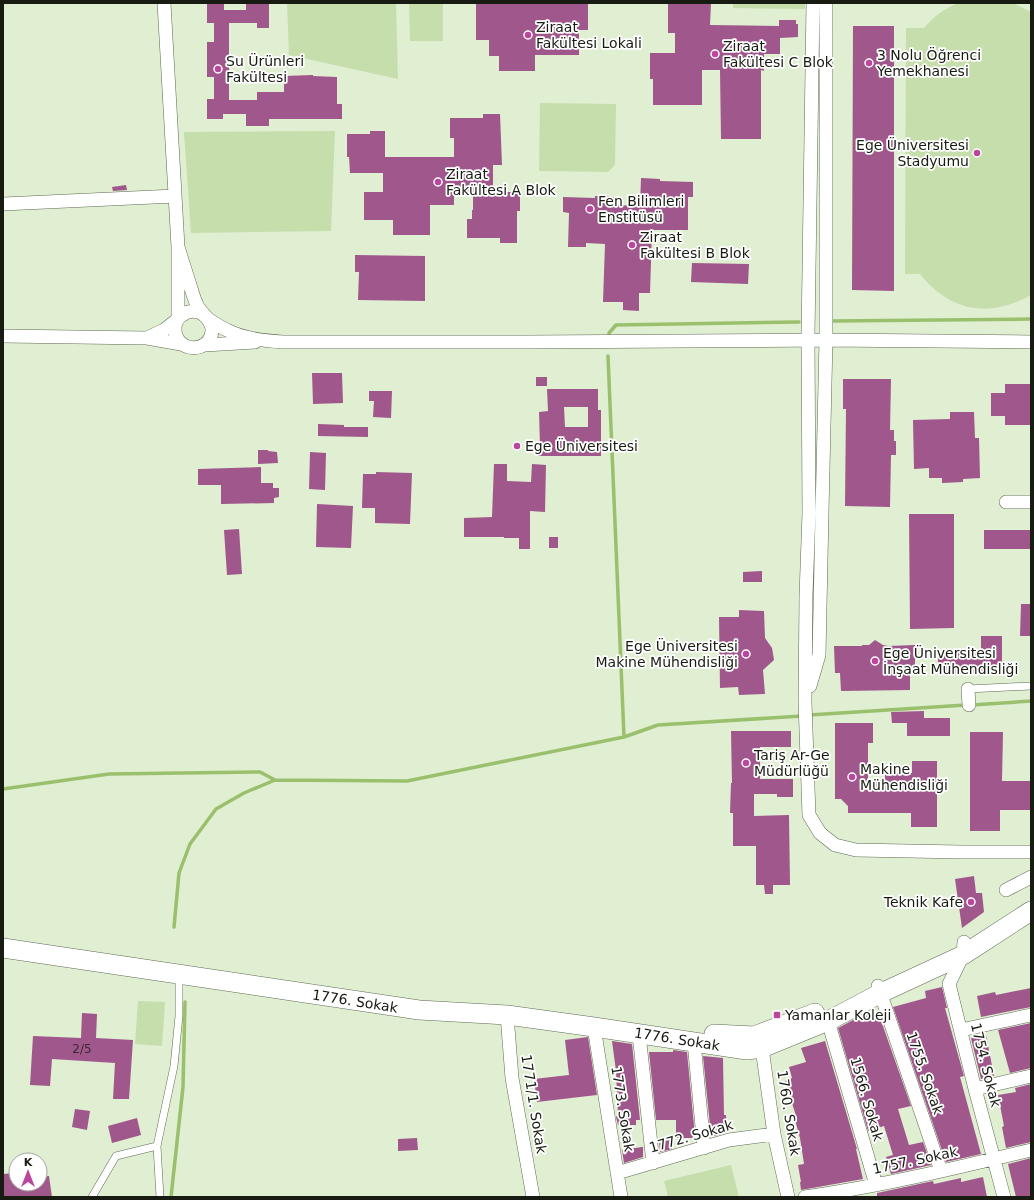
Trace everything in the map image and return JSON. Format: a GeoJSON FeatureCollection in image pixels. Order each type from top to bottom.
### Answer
{"type":"FeatureCollection","features":[{"type":"Feature","properties":{"kind":"street"},"geometry":{"type":"LineString","coordinates":[[164,3],[178,247],[178,319],[175,327],[175,333],[181,344]]}},
{"type":"Feature","properties":{"kind":"street"},"geometry":{"type":"LineString","coordinates":[[813,3],[808,340],[806,709],[809,815],[820,833],[835,845],[856,850],[1031,852]]}},
{"type":"Feature","properties":{"kind":"street"},"geometry":{"type":"LineString","coordinates":[[806,709],[819,655],[826,340],[826,3]]}},
{"type":"Feature","properties":{"kind":"street"},"geometry":{"type":"LineString","coordinates":[[3,204],[175,196]]}},
{"type":"Feature","properties":{"kind":"street"},"geometry":{"type":"LineString","coordinates":[[178,247],[197,306],[208,319],[212,328],[212,334],[205,345]]}},
{"type":"Feature","properties":{"kind":"street"},"geometry":{"type":"LineString","coordinates":[[147,338],[164,330],[188,312],[195,311],[201,313],[230,332],[275,342]]}},
{"type":"Feature","properties":{"kind":"street"},"geometry":{"type":"LineString","coordinates":[[3,336],[147,338],[181,344],[193,349],[205,345],[275,342],[826,340],[1031,342]]}},
{"type":"Feature","properties":{"kind":"street"},"geometry":{"type":"LineString","coordinates":[[1006,502],[1031,502]]}},
{"type":"Feature","properties":{"kind":"street"},"geometry":{"type":"LineString","coordinates":[[808,513],[822,513]]}},
{"type":"Feature","properties":{"kind":"street"},"geometry":{"type":"LineString","coordinates":[[807,576],[821,577]]}},
{"type":"Feature","properties":{"kind":"street"},"geometry":{"type":"LineString","coordinates":[[968,689],[969,705]]}},
{"type":"Feature","properties":{"kind":"street"},"geometry":{"type":"LineString","coordinates":[[1006,890],[1031,877]]}},
{"type":"Feature","properties":{"kind":"street","name":"1776. Sokak"},"geometry":{"type":"LineString","coordinates":[[291,988],[418,1010],[507,1016],[594,1027],[747,1050],[761,1041],[837,1005],[879,989],[964,948],[976,936],[1018,910],[1031,909]]}},
{"type":"Feature","properties":{"kind":"street","name":"1776. Sokak"},"geometry":{"type":"LineString","coordinates":[[3,948],[179,974],[291,988],[537,1006],[697,1033],[754,1036],[761,1041]]}},
{"type":"Feature","properties":{"kind":"street","name":"1754. Sokak"},"geometry":{"type":"LineString","coordinates":[[964,948],[949,984],[993,1160],[1004,1197]]}},
{"type":"Feature","properties":{"kind":"street","name":"1776. Sokak"},"geometry":{"type":"LineString","coordinates":[[761,1041],[828,1021],[879,989]]}},
{"type":"Feature","properties":{"kind":"street","name":"1755. Sokak"},"geometry":{"type":"LineString","coordinates":[[879,989],[941,1171]]}},
{"type":"Feature","properties":{"kind":"street"},"geometry":{"type":"LineString","coordinates":[[961,1030],[1031,1015]]}},
{"type":"Feature","properties":{"kind":"street","name":"1771/1. Sokak"},"geometry":{"type":"LineString","coordinates":[[507,1016],[512,1078],[533,1197]]}},
{"type":"Feature","properties":{"kind":"street","name":"1566. Sokak"},"geometry":{"type":"LineString","coordinates":[[828,1021],[876,1185]]}},
{"type":"Feature","properties":{"kind":"street","name":"1773. Sokak"},"geometry":{"type":"LineString","coordinates":[[594,1027],[621,1197]]}},
{"type":"Feature","properties":{"kind":"street"},"geometry":{"type":"LineString","coordinates":[[639,1034],[653,1163]]}},
{"type":"Feature","properties":{"kind":"street","name":"1760. Sokak"},"geometry":{"type":"LineString","coordinates":[[761,1041],[774,1134],[788,1197]]}},
{"type":"Feature","properties":{"kind":"street"},"geometry":{"type":"LineString","coordinates":[[694,1042],[704,1148]]}},
{"type":"Feature","properties":{"kind":"street"},"geometry":{"type":"LineString","coordinates":[[975,1089],[1031,1076]]}},
{"type":"Feature","properties":{"kind":"street","name":"1772. Sokak"},"geometry":{"type":"LineString","coordinates":[[617,1173],[728,1140],[774,1134]]}},
{"type":"Feature","properties":{"kind":"street","name":"1757. Sokak"},"geometry":{"type":"LineString","coordinates":[[805,1197],[927,1175],[1031,1150]]}},
{"type":"Feature","properties":{"kind":"lane"},"geometry":{"type":"LineString","coordinates":[[968,689],[1031,686]]}},
{"type":"Feature","properties":{"kind":"lane"},"geometry":{"type":"LineString","coordinates":[[160,1197],[157,1146],[174,1066],[179,1016],[179,974]]}},
{"type":"Feature","properties":{"kind":"lane"},"geometry":{"type":"LineString","coordinates":[[92,1197],[116,1156],[157,1146]]}},
{"type":"Feature","properties":{"kind":"green space"},"geometry":{"type":"Polygon","coordinates":[[[287,3],[396,3],[398,79],[289,55],[287,3]]]}},
{"type":"Feature","properties":{"kind":"green space"},"geometry":{"type":"Polygon","coordinates":[[[409,3],[443,3],[443,41],[410,41],[409,3]]]}},
{"type":"Feature","properties":{"kind":"green space"},"geometry":{"type":"Polygon","coordinates":[[[733,3],[805,3],[805,9],[733,8],[733,3]]]}},
{"type":"Feature","properties":{"kind":"green space","name":"Ege Üniversitesi Stadyumu"},"geometry":{"type":"Polygon","coordinates":[[[959,3],[1013,3],[1031,12],[1031,295],[1016,303],[986,309],[957,303],[931,287],[920,274],[905,274],[906,28],[924,28],[940,13],[959,3]]]}},
{"type":"Feature","properties":{"kind":"green space"},"geometry":{"type":"Polygon","coordinates":[[[540,103],[616,104],[615,165],[608,172],[539,171],[540,103]]]}},
{"type":"Feature","properties":{"kind":"green space"},"geometry":{"type":"Polygon","coordinates":[[[335,131],[331,231],[191,233],[184,132],[335,131]]]}},
{"type":"Feature","properties":{"kind":"green space"},"geometry":{"type":"Polygon","coordinates":[[[138,1001],[165,1002],[162,1046],[135,1044],[138,1001]]]}},
{"type":"Feature","properties":{"kind":"green space"},"geometry":{"type":"Polygon","coordinates":[[[731,1165],[739,1197],[668,1197],[664,1181],[731,1165]]]}},
{"type":"Feature","properties":{"kind":"building","name":"Su Ürünleri Fakültesi"},"geometry":{"type":"Polygon","coordinates":[[[207,3],[224,3],[224,10],[246,10],[246,3],[269,3],[269,28],[257,28],[257,23],[229,23],[229,100],[257,100],[257,92],[284,92],[284,76],[313,75],[337,77],[337,104],[342,104],[342,119],[269,119],[269,126],[246,126],[246,114],[223,114],[223,119],[207,119],[207,99],[214,99],[214,77],[207,77],[207,42],[214,42],[214,23],[207,23],[207,3]]]}},
{"type":"Feature","properties":{"kind":"building","name":"Ziraat Fakültesi Lokali"},"geometry":{"type":"Polygon","coordinates":[[[476,3],[588,4],[588,30],[579,30],[579,55],[535,55],[535,71],[499,71],[499,56],[489,56],[489,40],[476,40],[476,3]]]}},
{"type":"Feature","properties":{"kind":"building","name":"Ziraat Fakültesi C Blok"},"geometry":{"type":"Polygon","coordinates":[[[668,3],[711,3],[710,25],[779,26],[779,20],[796,20],[796,24],[798,24],[798,37],[780,38],[780,54],[764,54],[764,71],[761,70],[761,139],[721,139],[720,70],[702,70],[702,105],[653,105],[653,79],[650,79],[650,53],[675,53],[675,33],[668,33],[668,3]]]}},
{"type":"Feature","properties":{"kind":"building"},"geometry":{"type":"Polygon","coordinates":[[[853,26],[894,26],[894,291],[852,290],[853,26]]]}},
{"type":"Feature","properties":{"kind":"building","name":"Ziraat Fakültesi A Blok"},"geometry":{"type":"Polygon","coordinates":[[[483,114],[500,114],[502,165],[493,165],[493,192],[520,192],[520,211],[517,211],[517,243],[500,243],[500,238],[467,238],[467,219],[472,219],[473,192],[454,192],[454,205],[430,205],[430,235],[393,235],[393,220],[364,220],[364,192],[383,192],[383,173],[350,173],[349,157],[347,157],[347,134],[370,134],[370,131],[385,131],[385,157],[454,157],[454,138],[450,138],[450,118],[483,118],[483,114]]]}},
{"type":"Feature","properties":{"kind":"building","name":"Ziraat Fakültesi B Blok"},"geometry":{"type":"Polygon","coordinates":[[[641,178],[660,179],[660,181],[693,182],[693,197],[688,197],[688,230],[652,230],[650,293],[639,293],[639,311],[623,310],[623,302],[603,302],[605,244],[586,243],[586,247],[568,247],[569,213],[563,212],[563,197],[615,197],[615,205],[640,206],[641,178]]]}},
{"type":"Feature","properties":{"kind":"building"},"geometry":{"type":"Polygon","coordinates":[[[126,185],[127,190],[113,191],[112,187],[126,185]]]}},
{"type":"Feature","properties":{"kind":"building"},"geometry":{"type":"Polygon","coordinates":[[[355,255],[425,256],[425,301],[358,300],[359,272],[355,272],[355,255]]]}},
{"type":"Feature","properties":{"kind":"building"},"geometry":{"type":"Polygon","coordinates":[[[692,263],[749,264],[748,284],[691,282],[692,263]]]}},
{"type":"Feature","properties":{"kind":"building"},"geometry":{"type":"Polygon","coordinates":[[[312,373],[342,373],[343,403],[313,404],[312,373]]]}},
{"type":"Feature","properties":{"kind":"building"},"geometry":{"type":"Polygon","coordinates":[[[536,377],[547,377],[547,386],[536,386],[536,377]]]}},
{"type":"Feature","properties":{"kind":"building"},"geometry":{"type":"Polygon","coordinates":[[[843,379],[891,379],[890,430],[894,430],[896,455],[891,455],[890,507],[845,506],[846,409],[843,409],[843,379]]]}},
{"type":"Feature","properties":{"kind":"building"},"geometry":{"type":"Polygon","coordinates":[[[1005,384],[1031,384],[1031,425],[1005,425],[1005,416],[991,416],[991,393],[1005,393],[1005,384]]]}},
{"type":"Feature","properties":{"kind":"building"},"geometry":{"type":"Polygon","coordinates":[[[547,389],[598,389],[598,410],[601,410],[601,456],[538,456],[538,446],[540,446],[539,412],[548,411],[547,389]],[[564,407],[565,427],[588,427],[588,407],[564,407]]]}},
{"type":"Feature","properties":{"kind":"building"},"geometry":{"type":"Polygon","coordinates":[[[369,391],[392,391],[391,418],[373,417],[374,401],[369,401],[369,391]]]}},
{"type":"Feature","properties":{"kind":"building"},"geometry":{"type":"Polygon","coordinates":[[[950,412],[974,412],[975,438],[979,438],[980,478],[963,479],[963,482],[942,483],[942,478],[929,478],[929,468],[914,469],[913,420],[950,419],[950,412]]]}},
{"type":"Feature","properties":{"kind":"building"},"geometry":{"type":"Polygon","coordinates":[[[318,424],[344,425],[344,427],[368,427],[368,437],[318,436],[318,424]]]}},
{"type":"Feature","properties":{"kind":"building"},"geometry":{"type":"Polygon","coordinates":[[[258,450],[277,452],[278,463],[258,464],[258,450]]]}},
{"type":"Feature","properties":{"kind":"building"},"geometry":{"type":"Polygon","coordinates":[[[310,452],[326,453],[325,490],[309,489],[310,452]]]}},
{"type":"Feature","properties":{"kind":"building"},"geometry":{"type":"Polygon","coordinates":[[[494,464],[507,464],[507,481],[531,482],[532,464],[546,465],[545,512],[530,511],[530,549],[519,549],[519,538],[464,537],[464,518],[492,517],[494,464]]]}},
{"type":"Feature","properties":{"kind":"building"},"geometry":{"type":"Polygon","coordinates":[[[261,467],[261,483],[273,483],[273,488],[279,488],[279,497],[274,498],[274,503],[221,504],[221,485],[198,485],[198,469],[261,467]]]}},
{"type":"Feature","properties":{"kind":"building"},"geometry":{"type":"Polygon","coordinates":[[[376,472],[412,473],[410,524],[375,523],[375,508],[362,508],[363,474],[376,474],[376,472]]]}},
{"type":"Feature","properties":{"kind":"building"},"geometry":{"type":"Polygon","coordinates":[[[317,504],[353,506],[351,548],[316,547],[317,504]]]}},
{"type":"Feature","properties":{"kind":"building"},"geometry":{"type":"Polygon","coordinates":[[[909,514],[954,514],[954,628],[910,629],[909,514]]]}},
{"type":"Feature","properties":{"kind":"building"},"geometry":{"type":"Polygon","coordinates":[[[239,529],[242,574],[227,575],[224,530],[239,529]]]}},
{"type":"Feature","properties":{"kind":"building"},"geometry":{"type":"Polygon","coordinates":[[[984,530],[1031,530],[1031,549],[984,549],[984,530]]]}},
{"type":"Feature","properties":{"kind":"building"},"geometry":{"type":"Polygon","coordinates":[[[549,537],[558,537],[558,548],[549,548],[549,537]]]}},
{"type":"Feature","properties":{"kind":"building"},"geometry":{"type":"Polygon","coordinates":[[[762,571],[762,582],[743,582],[743,572],[762,571]]]}},
{"type":"Feature","properties":{"kind":"building"},"geometry":{"type":"Polygon","coordinates":[[[1021,604],[1031,604],[1031,636],[1020,636],[1021,604]]]}},
{"type":"Feature","properties":{"kind":"building","name":"Ege Üniversitesi Makine Mühendisliği"},"geometry":{"type":"Polygon","coordinates":[[[739,610],[764,611],[765,638],[772,648],[774,660],[763,670],[765,694],[739,695],[738,687],[720,688],[719,617],[739,617],[739,610]]]}},
{"type":"Feature","properties":{"kind":"building"},"geometry":{"type":"Polygon","coordinates":[[[981,636],[1002,636],[1002,673],[938,674],[938,652],[981,652],[981,636]]]}},
{"type":"Feature","properties":{"kind":"building","name":"Ege Üniversitesi İnşaat Mühendisliği"},"geometry":{"type":"Polygon","coordinates":[[[875,640],[888,646],[915,645],[915,673],[910,673],[910,690],[841,691],[840,673],[835,673],[834,646],[869,645],[875,640]]]}},
{"type":"Feature","properties":{"kind":"building"},"geometry":{"type":"Polygon","coordinates":[[[924,711],[924,718],[950,718],[950,736],[907,736],[907,723],[892,723],[891,712],[924,711]]]}},
{"type":"Feature","properties":{"kind":"building","name":"Makine Mühendisliği"},"geometry":{"type":"Polygon","coordinates":[[[835,723],[873,723],[873,743],[868,743],[868,780],[885,780],[885,773],[912,773],[912,761],[937,761],[937,827],[911,827],[911,813],[848,813],[848,806],[841,799],[835,799],[835,723]]]}},
{"type":"Feature","properties":{"kind":"building"},"geometry":{"type":"Polygon","coordinates":[[[731,731],[791,731],[791,747],[760,747],[760,779],[793,779],[793,797],[777,797],[777,794],[754,794],[754,816],[789,815],[790,885],[773,885],[773,894],[765,894],[764,885],[756,885],[756,846],[733,846],[733,813],[730,813],[732,783],[731,731]]]}},
{"type":"Feature","properties":{"kind":"building"},"geometry":{"type":"Polygon","coordinates":[[[970,732],[1003,732],[1002,781],[1031,781],[1031,810],[1000,810],[1000,831],[970,831],[970,732]]]}},
{"type":"Feature","properties":{"kind":"building","name":"Teknik Kafe"},"geometry":{"type":"Polygon","coordinates":[[[974,876],[976,893],[982,893],[984,912],[962,928],[955,879],[974,876]]]}},
{"type":"Feature","properties":{"kind":"building"},"geometry":{"type":"Polygon","coordinates":[[[942,987],[947,1008],[945,1008],[964,1076],[960,1077],[981,1154],[946,1162],[893,1007],[926,998],[925,991],[942,987]]]}},
{"type":"Feature","properties":{"kind":"building"},"geometry":{"type":"Polygon","coordinates":[[[1031,988],[1031,1007],[981,1017],[977,996],[995,992],[996,995],[1031,988]]]}},
{"type":"Feature","properties":{"kind":"building"},"geometry":{"type":"Polygon","coordinates":[[[878,1012],[911,1106],[898,1109],[909,1145],[923,1142],[931,1165],[891,1174],[886,1157],[893,1155],[884,1126],[868,1131],[838,1028],[855,1019],[878,1012]]]}},
{"type":"Feature","properties":{"kind":"building"},"geometry":{"type":"Polygon","coordinates":[[[82,1013],[97,1014],[96,1038],[133,1040],[129,1099],[113,1099],[115,1063],[52,1059],[50,1086],[30,1085],[33,1036],[81,1038],[82,1013]]]}},
{"type":"Feature","properties":{"kind":"building"},"geometry":{"type":"Polygon","coordinates":[[[1031,1023],[1031,1068],[1010,1073],[998,1030],[1031,1023]]]}},
{"type":"Feature","properties":{"kind":"building"},"geometry":{"type":"Polygon","coordinates":[[[986,1035],[994,1076],[981,1079],[971,1038],[986,1035]]]}},
{"type":"Feature","properties":{"kind":"building"},"geometry":{"type":"Polygon","coordinates":[[[588,1037],[597,1095],[537,1102],[534,1079],[569,1075],[565,1040],[588,1037]]]}},
{"type":"Feature","properties":{"kind":"building"},"geometry":{"type":"Polygon","coordinates":[[[612,1041],[632,1044],[640,1120],[636,1120],[636,1125],[618,1125],[616,1117],[618,1115],[616,1071],[612,1041]]]}},
{"type":"Feature","properties":{"kind":"building"},"geometry":{"type":"Polygon","coordinates":[[[825,1041],[857,1149],[863,1179],[801,1190],[798,1165],[804,1164],[800,1138],[795,1120],[797,1119],[785,1081],[792,1078],[789,1067],[806,1062],[801,1048],[825,1041]]]}},
{"type":"Feature","properties":{"kind":"building"},"geometry":{"type":"Polygon","coordinates":[[[673,1050],[687,1052],[695,1136],[693,1136],[693,1138],[676,1138],[676,1120],[656,1120],[649,1052],[673,1052],[673,1050]]]}},
{"type":"Feature","properties":{"kind":"building"},"geometry":{"type":"Polygon","coordinates":[[[703,1056],[723,1058],[724,1115],[726,1115],[727,1132],[716,1136],[711,1136],[703,1056]]]}},
{"type":"Feature","properties":{"kind":"building"},"geometry":{"type":"Polygon","coordinates":[[[1031,1084],[1031,1142],[1006,1148],[1002,1127],[1004,1126],[998,1095],[1016,1092],[1015,1088],[1031,1084]]]}},
{"type":"Feature","properties":{"kind":"building"},"geometry":{"type":"Polygon","coordinates":[[[75,1109],[90,1111],[87,1130],[72,1127],[75,1109]]]}},
{"type":"Feature","properties":{"kind":"building"},"geometry":{"type":"Polygon","coordinates":[[[137,1118],[141,1135],[112,1143],[108,1126],[137,1118]]]}},
{"type":"Feature","properties":{"kind":"building"},"geometry":{"type":"Polygon","coordinates":[[[417,1138],[418,1150],[398,1151],[398,1139],[417,1138]]]}},
{"type":"Feature","properties":{"kind":"building"},"geometry":{"type":"Polygon","coordinates":[[[671,1140],[672,1149],[660,1152],[659,1141],[671,1140]]]}},
{"type":"Feature","properties":{"kind":"building"},"geometry":{"type":"Polygon","coordinates":[[[643,1147],[643,1157],[624,1163],[622,1150],[643,1147]]]}},
{"type":"Feature","properties":{"kind":"building"},"geometry":{"type":"Polygon","coordinates":[[[1031,1158],[1031,1197],[1016,1197],[1008,1164],[1031,1158]]]}},
{"type":"Feature","properties":{"kind":"building"},"geometry":{"type":"Polygon","coordinates":[[[3,1174],[8,1174],[8,1192],[48,1192],[49,1176],[52,1197],[3,1197],[3,1174]]]}},
{"type":"Feature","properties":{"kind":"building"},"geometry":{"type":"Polygon","coordinates":[[[983,1177],[987,1197],[877,1197],[877,1193],[933,1181],[934,1184],[961,1178],[961,1182],[983,1177]]]}},
{"type":"Feature","properties":{"kind":"waterway"},"geometry":{"type":"LineString","coordinates":[[832,321],[1031,319]]}},
{"type":"Feature","properties":{"kind":"waterway"},"geometry":{"type":"LineString","coordinates":[[609,333],[616,325],[799,322]]}},
{"type":"Feature","properties":{"kind":"waterway"},"geometry":{"type":"LineString","coordinates":[[608,356],[624,737]]}},
{"type":"Feature","properties":{"kind":"waterway"},"geometry":{"type":"LineString","coordinates":[[972,705],[1031,701]]}},
{"type":"Feature","properties":{"kind":"waterway"},"geometry":{"type":"LineString","coordinates":[[809,715],[966,705]]}},
{"type":"Feature","properties":{"kind":"waterway"},"geometry":{"type":"LineString","coordinates":[[174,927],[179,873],[190,844],[216,809],[244,793],[275,780],[407,781],[624,737],[658,725],[802,716]]}},
{"type":"Feature","properties":{"kind":"waterway"},"geometry":{"type":"LineString","coordinates":[[3,789],[109,774],[260,772],[275,780]]}},
{"type":"Feature","properties":{"kind":"waterway"},"geometry":{"type":"LineString","coordinates":[[171,1197],[183,1087],[185,1002]]}},
{"type":"Feature","properties":{"kind":"place","name":"Ziraat Fakültesi Lokali"},"geometry":{"type":"Point","coordinates":[528,35]}},
{"type":"Feature","properties":{"kind":"place","name":"Ziraat Fakültesi C Blok"},"geometry":{"type":"Point","coordinates":[715,54]}},
{"type":"Feature","properties":{"kind":"place","name":"3 Nolu Öğrenci Yemekhanesi"},"geometry":{"type":"Point","coordinates":[869,63]}},
{"type":"Feature","properties":{"kind":"place","name":"Su Ürünleri Fakültesi"},"geometry":{"type":"Point","coordinates":[218,69]}},
{"type":"Feature","properties":{"kind":"place","name":"Ege Üniversitesi Stadyumu"},"geometry":{"type":"Point","coordinates":[977,153]}},
{"type":"Feature","properties":{"kind":"place","name":"Ziraat Fakültesi A Blok"},"geometry":{"type":"Point","coordinates":[438,182]}},
{"type":"Feature","properties":{"kind":"place","name":"Fen Bilimleri Enstitüsü"},"geometry":{"type":"Point","coordinates":[590,209]}},
{"type":"Feature","properties":{"kind":"place","name":"Ziraat Fakültesi B Blok"},"geometry":{"type":"Point","coordinates":[632,245]}},
{"type":"Feature","properties":{"kind":"place","name":"Ege Üniversitesi"},"geometry":{"type":"Point","coordinates":[517,446]}},
{"type":"Feature","properties":{"kind":"place","name":"Ege Üniversitesi Makine Mühendisliği"},"geometry":{"type":"Point","coordinates":[746,654]}},
{"type":"Feature","properties":{"kind":"place","name":"Ege Üniversitesi İnşaat Mühendisliği"},"geometry":{"type":"Point","coordinates":[875,661]}},
{"type":"Feature","properties":{"kind":"place","name":"Tariş Ar-Ge Müdürlüğü"},"geometry":{"type":"Point","coordinates":[746,763]}},
{"type":"Feature","properties":{"kind":"place","name":"Makine Mühendisliği"},"geometry":{"type":"Point","coordinates":[852,777]}},
{"type":"Feature","properties":{"kind":"place","name":"Teknik Kafe"},"geometry":{"type":"Point","coordinates":[971,902]}},
{"type":"Feature","properties":{"kind":"place","name":"Yamanlar Koleji"},"geometry":{"type":"Point","coordinates":[777,1015]}}]}
